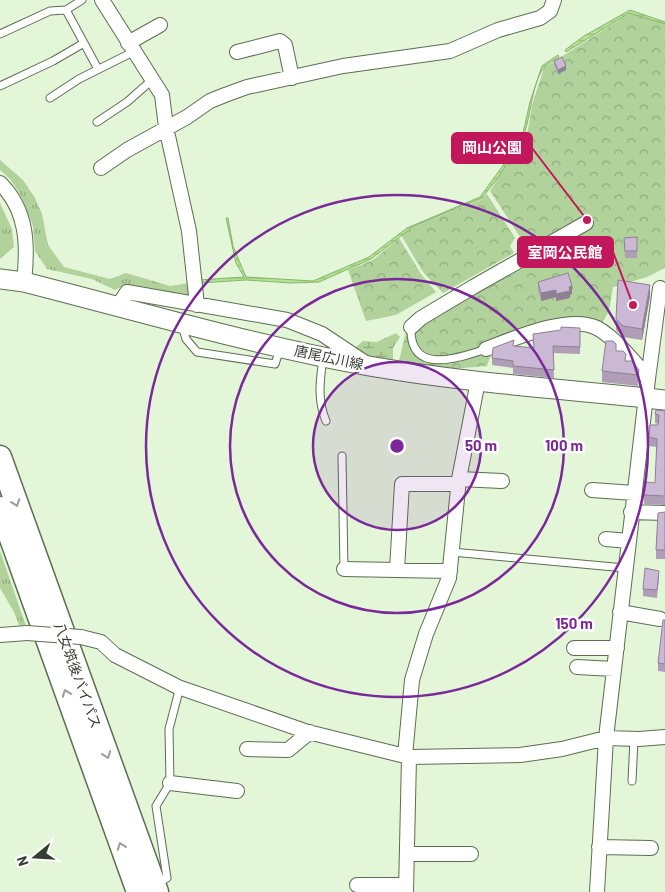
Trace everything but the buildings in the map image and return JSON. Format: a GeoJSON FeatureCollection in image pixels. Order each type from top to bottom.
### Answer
{"type":"FeatureCollection","features":[{"type":"Feature","properties":{"kind":"highway","name":"八女筑後バイパス"},"geometry":{"type":"LineString","coordinates":[[0,457],[159,886]]}},
{"type":"Feature","properties":{"kind":"highway","name":"八女筑後バイパス"},"geometry":{"type":"LineString","coordinates":[[0,508],[138,892]]}},
{"type":"Feature","properties":{"kind":"main road","name":"唐尾広川線"},"geometry":{"type":"LineString","coordinates":[[0,279],[24,282],[280,346],[369,366],[478,380],[647,389],[665,400]]}},
{"type":"Feature","properties":{"kind":"street"},"geometry":{"type":"LineString","coordinates":[[102,0],[162,95],[166,127],[189,231],[198,305]]}},
{"type":"Feature","properties":{"kind":"street"},"geometry":{"type":"LineString","coordinates":[[101,168],[166,127],[187,117],[210,101],[225,95],[292,78],[382,59],[430,55],[450,51],[498,30],[540,18],[550,11],[554,0]]}},
{"type":"Feature","properties":{"kind":"street"},"geometry":{"type":"LineString","coordinates":[[131,47],[160,25]]}},
{"type":"Feature","properties":{"kind":"street"},"geometry":{"type":"LineString","coordinates":[[237,52],[280,41],[285,46],[292,78]]}},
{"type":"Feature","properties":{"kind":"street"},"geometry":{"type":"LineString","coordinates":[[0,183],[7,190],[21,217],[28,249],[24,282]]}},
{"type":"Feature","properties":{"kind":"street"},"geometry":{"type":"LineString","coordinates":[[411,327],[421,318],[473,286],[586,223]]}},
{"type":"Feature","properties":{"kind":"street"},"geometry":{"type":"LineString","coordinates":[[596,892],[606,738],[628,541],[662,282]]}},
{"type":"Feature","properties":{"kind":"street"},"geometry":{"type":"LineString","coordinates":[[118,306],[127,292],[288,320],[322,334],[369,366]]}},
{"type":"Feature","properties":{"kind":"street"},"geometry":{"type":"LineString","coordinates":[[486,349],[562,324],[596,327],[639,366],[647,389]]}},
{"type":"Feature","properties":{"kind":"street"},"geometry":{"type":"LineString","coordinates":[[357,885],[406,888],[407,756],[412,680],[426,634],[450,578],[458,481],[478,380]]}},
{"type":"Feature","properties":{"kind":"street"},"geometry":{"type":"LineString","coordinates":[[397,570],[402,484],[502,481]]}},
{"type":"Feature","properties":{"kind":"street"},"geometry":{"type":"LineString","coordinates":[[592,490],[634,493]]}},
{"type":"Feature","properties":{"kind":"street"},"geometry":{"type":"LineString","coordinates":[[632,512],[665,513]]}},
{"type":"Feature","properties":{"kind":"street"},"geometry":{"type":"LineString","coordinates":[[606,539],[628,541]]}},
{"type":"Feature","properties":{"kind":"street"},"geometry":{"type":"LineString","coordinates":[[344,569],[450,572]]}},
{"type":"Feature","properties":{"kind":"street"},"geometry":{"type":"LineString","coordinates":[[620,612],[660,619]]}},
{"type":"Feature","properties":{"kind":"street"},"geometry":{"type":"LineString","coordinates":[[0,635],[27,633],[81,637],[101,642],[115,655],[180,688],[310,732],[407,756],[520,755],[562,749],[606,738],[665,737]]}},
{"type":"Feature","properties":{"kind":"street"},"geometry":{"type":"LineString","coordinates":[[574,648],[616,648]]}},
{"type":"Feature","properties":{"kind":"street"},"geometry":{"type":"LineString","coordinates":[[577,666],[614,668]]}},
{"type":"Feature","properties":{"kind":"street"},"geometry":{"type":"LineString","coordinates":[[247,750],[288,750],[310,732]]}},
{"type":"Feature","properties":{"kind":"street"},"geometry":{"type":"LineString","coordinates":[[170,784],[237,791]]}},
{"type":"Feature","properties":{"kind":"street"},"geometry":{"type":"LineString","coordinates":[[599,847],[650,848]]}},
{"type":"Feature","properties":{"kind":"street"},"geometry":{"type":"LineString","coordinates":[[407,854],[471,854]]}},
{"type":"Feature","properties":{"kind":"lane"},"geometry":{"type":"LineString","coordinates":[[59,0],[98,69]]}},
{"type":"Feature","properties":{"kind":"lane"},"geometry":{"type":"LineString","coordinates":[[0,34],[34,18],[64,9],[82,0]]}},
{"type":"Feature","properties":{"kind":"lane"},"geometry":{"type":"LineString","coordinates":[[0,86],[53,61],[84,43]]}},
{"type":"Feature","properties":{"kind":"lane"},"geometry":{"type":"LineString","coordinates":[[50,98],[131,47]]}},
{"type":"Feature","properties":{"kind":"lane"},"geometry":{"type":"LineString","coordinates":[[97,122],[127,102],[152,80]]}},
{"type":"Feature","properties":{"kind":"lane"},"geometry":{"type":"LineString","coordinates":[[411,327],[411,338],[416,348],[429,358],[453,360],[486,349]]}},
{"type":"Feature","properties":{"kind":"lane"},"geometry":{"type":"LineString","coordinates":[[184,332],[186,339],[197,352],[229,358],[275,364],[280,346]]}},
{"type":"Feature","properties":{"kind":"lane"},"geometry":{"type":"LineString","coordinates":[[323,356],[319,397],[326,421]]}},
{"type":"Feature","properties":{"kind":"lane"},"geometry":{"type":"LineString","coordinates":[[342,456],[344,569]]}},
{"type":"Feature","properties":{"kind":"lane"},"geometry":{"type":"LineString","coordinates":[[452,552],[625,568]]}},
{"type":"Feature","properties":{"kind":"lane"},"geometry":{"type":"LineString","coordinates":[[159,886],[167,878],[156,806],[170,784],[169,729],[180,688]]}},
{"type":"Feature","properties":{"kind":"lane"},"geometry":{"type":"LineString","coordinates":[[632,781],[634,739]]}},
{"type":"Feature","properties":{"kind":"green space"},"geometry":{"type":"Polygon","coordinates":[[[630,13],[665,24],[665,268],[647,277],[613,287],[609,311],[597,331],[554,331],[492,352],[487,366],[439,370],[398,365],[408,323],[528,249],[490,191],[528,130],[532,105],[544,68],[630,13]]]}},
{"type":"Feature","properties":{"kind":"green space"},"geometry":{"type":"Polygon","coordinates":[[[0,160],[23,180],[35,198],[42,214],[48,245],[64,267],[110,279],[126,273],[170,286],[190,283],[190,295],[123,286],[115,290],[92,279],[47,269],[35,251],[33,226],[21,196],[10,179],[0,170],[0,160]]]}},
{"type":"Feature","properties":{"kind":"green space"},"geometry":{"type":"Polygon","coordinates":[[[487,194],[515,238],[510,246],[514,253],[443,293],[423,272],[401,235],[413,227],[480,200],[487,194]]]}},
{"type":"Feature","properties":{"kind":"green space"},"geometry":{"type":"Polygon","coordinates":[[[0,203],[12,229],[14,247],[0,259],[0,203]]]}},
{"type":"Feature","properties":{"kind":"green space"},"geometry":{"type":"Polygon","coordinates":[[[399,238],[421,274],[436,292],[396,315],[366,321],[348,270],[373,260],[399,238]]]}},
{"type":"Feature","properties":{"kind":"green space"},"geometry":{"type":"Polygon","coordinates":[[[396,333],[400,337],[393,348],[393,359],[389,361],[365,357],[356,347],[363,341],[377,342],[396,333]]]}},
{"type":"Feature","properties":{"kind":"green space"},"geometry":{"type":"Polygon","coordinates":[[[0,551],[26,626],[19,625],[0,588],[0,551]]]}},
{"type":"Feature","properties":{"kind":"shaded area"},"geometry":{"type":"Polygon","coordinates":[[[630,10],[665,22],[665,24],[629,13],[566,52],[565,50],[584,36],[630,10]]]}},
{"type":"Feature","properties":{"kind":"shaded area"},"geometry":{"type":"Polygon","coordinates":[[[558,55],[559,57],[545,67],[537,81],[542,66],[558,55]]]}},
{"type":"Feature","properties":{"kind":"shaded area"},"geometry":{"type":"Polygon","coordinates":[[[536,86],[527,124],[521,142],[536,86]]]}},
{"type":"Feature","properties":{"kind":"shaded area"},"geometry":{"type":"Polygon","coordinates":[[[518,145],[500,175],[482,198],[414,226],[371,259],[319,282],[291,283],[246,280],[200,283],[199,280],[244,277],[236,263],[226,218],[228,218],[233,246],[246,277],[313,281],[369,257],[407,228],[480,197],[518,145]]]}},
{"type":"Feature","properties":{"kind":"place","name":"岡山公園"},"geometry":{"type":"Point","coordinates":[587,220]}},
{"type":"Feature","properties":{"kind":"place","name":"室岡公民館"},"geometry":{"type":"Point","coordinates":[633,305]}}]}
